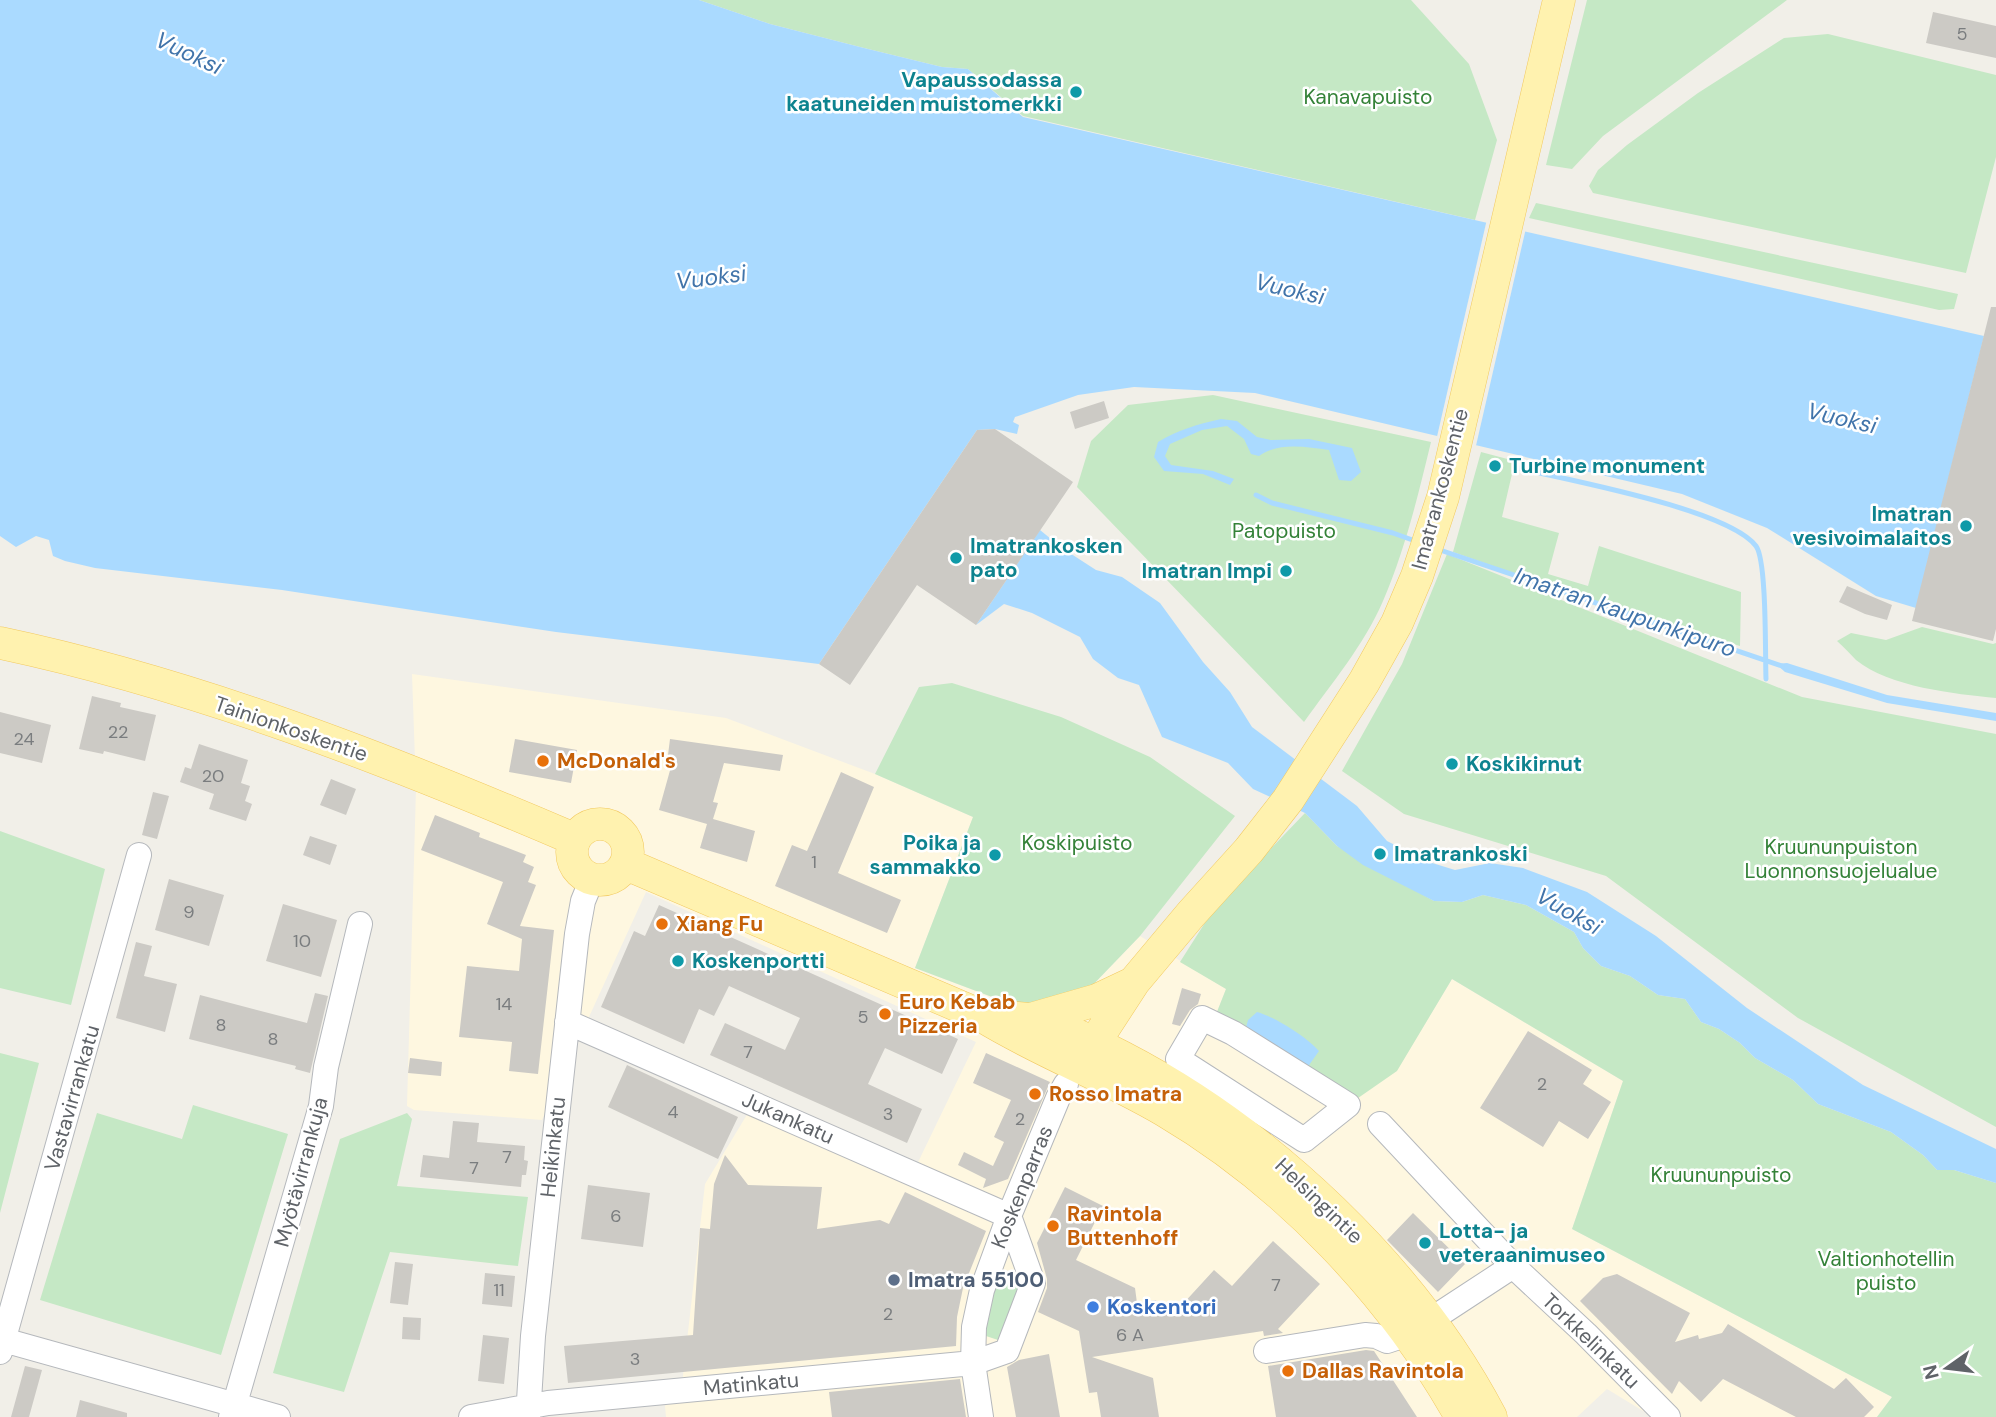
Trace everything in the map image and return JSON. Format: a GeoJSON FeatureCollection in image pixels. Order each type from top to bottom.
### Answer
{"type":"FeatureCollection","features":[{"type":"Feature","properties":{"kind":"main road","name":"Imatrankoskentie"},"geometry":{"type":"LineString","coordinates":[[1080,1064],[1134,982],[1249,850],[1288,800],[1371,670],[1397,623],[1432,535],[1559,0]]}},
{"type":"Feature","properties":{"kind":"main road","name":"Tainionkoskentie"},"geometry":{"type":"LineString","coordinates":[[0,643],[160,684],[290,727],[421,776],[574,839]]}},
{"type":"Feature","properties":{"kind":"main road"},"geometry":{"type":"LineString","coordinates":[[601,823],[612,826],[627,842],[629,853],[626,864],[612,878],[592,879],[583,875],[576,868],[572,849],[574,839],[591,825],[601,823]]}},
{"type":"Feature","properties":{"kind":"main road"},"geometry":{"type":"LineString","coordinates":[[626,864],[982,1016],[1016,1037],[1080,1064]]}},
{"type":"Feature","properties":{"kind":"main road","name":"Imatrankoskentie"},"geometry":{"type":"LineString","coordinates":[[1031,1019],[1097,1000],[1134,982]]}},
{"type":"Feature","properties":{"kind":"main road"},"geometry":{"type":"LineString","coordinates":[[982,1016],[1031,1019],[1080,1064]]}},
{"type":"Feature","properties":{"kind":"main road","name":"Helsingintie"},"geometry":{"type":"LineString","coordinates":[[1080,1064],[1180,1090],[1254,1142],[1336,1216],[1405,1290],[1418,1328],[1461,1417]]}},
{"type":"Feature","properties":{"kind":"main road","name":"Helsingintie"},"geometry":{"type":"LineString","coordinates":[[1418,1328],[1464,1368],[1491,1417]]}},
{"type":"Feature","properties":{"kind":"street","name":"Vastavirrankatu"},"geometry":{"type":"LineString","coordinates":[[1,1344],[139,855]]}},
{"type":"Feature","properties":{"kind":"street","name":"Heikinkatu"},"geometry":{"type":"LineString","coordinates":[[528,1412],[576,934],[583,901],[592,879]]}},
{"type":"Feature","properties":{"kind":"street","name":"Myötävirrankuja"},"geometry":{"type":"LineString","coordinates":[[233,1411],[321,1106],[326,1067],[360,924]]}},
{"type":"Feature","properties":{"kind":"street"},"geometry":{"type":"LineString","coordinates":[[1202,1018],[1233,1033],[1348,1105],[1304,1140],[1178,1059],[1202,1018]]}},
{"type":"Feature","properties":{"kind":"street","name":"Jukankatu"},"geometry":{"type":"LineString","coordinates":[[566,1022],[1009,1216]]}},
{"type":"Feature","properties":{"kind":"street","name":"Koskenparras"},"geometry":{"type":"LineString","coordinates":[[981,1417],[973,1363],[974,1327],[982,1290],[1009,1216],[1058,1098],[1080,1064]]}},
{"type":"Feature","properties":{"kind":"street","name":"Torkkelinkatu"},"geometry":{"type":"LineString","coordinates":[[1380,1124],[1513,1266],[1586,1334],[1668,1417]]}},
{"type":"Feature","properties":{"kind":"street","name":"Matinkatu"},"geometry":{"type":"LineString","coordinates":[[471,1417],[973,1363],[1007,1351],[1033,1283],[1009,1216]]}},
{"type":"Feature","properties":{"kind":"street"},"geometry":{"type":"LineString","coordinates":[[1266,1351],[1365,1335],[1377,1335],[1387,1341],[1418,1328],[1513,1266]]}},
{"type":"Feature","properties":{"kind":"street"},"geometry":{"type":"LineString","coordinates":[[1,1344],[233,1411],[278,1417]]}},
{"type":"Feature","properties":{"kind":"shaded area"},"geometry":{"type":"Polygon","coordinates":[[[412,674],[726,718],[875,774],[973,817],[915,968],[1019,1007],[1087,991],[1140,936],[1226,989],[1213,1022],[1397,1070],[1452,979],[1623,1081],[1572,1229],[1892,1397],[1877,1417],[1653,1417],[1607,1389],[1577,1417],[666,1417],[665,1406],[682,1384],[705,1184],[748,1113],[908,1183],[976,1042],[646,892],[542,1120],[414,1110],[407,1106],[416,789],[412,674]]]}},
{"type":"Feature","properties":{"kind":"green space","name":"Kanavapuisto"},"geometry":{"type":"Polygon","coordinates":[[[699,0],[1411,0],[1469,64],[1497,140],[1475,220],[1023,116],[968,69],[942,67],[770,24],[699,0]]]}},
{"type":"Feature","properties":{"kind":"green space"},"geometry":{"type":"Polygon","coordinates":[[[1587,0],[1787,0],[1603,136],[1572,169],[1546,165],[1587,0]]]}},
{"type":"Feature","properties":{"kind":"green space"},"geometry":{"type":"Polygon","coordinates":[[[1828,34],[1996,75],[1996,157],[1966,273],[1593,193],[1589,186],[1598,170],[1627,145],[1698,93],[1784,38],[1828,34]]]}},
{"type":"Feature","properties":{"kind":"green space"},"geometry":{"type":"Polygon","coordinates":[[[1536,203],[1958,294],[1954,309],[1939,310],[1529,218],[1536,203]]]}},
{"type":"Feature","properties":{"kind":"green space","name":"Patopuisto"},"geometry":{"type":"Polygon","coordinates":[[[1213,395],[1431,442],[1404,543],[1383,601],[1357,648],[1304,722],[1077,487],[1091,441],[1128,405],[1213,395]]]}},
{"type":"Feature","properties":{"kind":"green space"},"geometry":{"type":"Polygon","coordinates":[[[1481,452],[1515,461],[1502,517],[1559,533],[1548,574],[1588,586],[1599,546],[1741,592],[1740,646],[1580,597],[1453,552],[1481,452]]]}},
{"type":"Feature","properties":{"kind":"green space","name":"Kruununpuiston Luonnonsuojelualue"},"geometry":{"type":"Polygon","coordinates":[[[1447,554],[1802,697],[1996,734],[1996,1127],[1798,1018],[1606,876],[1404,814],[1342,771],[1402,664],[1447,554]]]}},
{"type":"Feature","properties":{"kind":"green space"},"geometry":{"type":"Polygon","coordinates":[[[1922,627],[1996,643],[1996,698],[1923,688],[1886,677],[1856,660],[1837,641],[1851,633],[1886,640],[1922,627]]]}},
{"type":"Feature","properties":{"kind":"green space","name":"Koskipuisto"},"geometry":{"type":"Polygon","coordinates":[[[952,683],[1061,717],[1150,757],[1235,816],[1140,936],[1087,991],[1019,1007],[915,968],[973,817],[875,774],[919,687],[952,683]]]}},
{"type":"Feature","properties":{"kind":"green space","name":"Valtionhotellin puisto"},"geometry":{"type":"Polygon","coordinates":[[[1305,813],[1337,846],[1434,901],[1462,902],[1483,895],[1526,905],[1574,932],[1583,948],[1601,966],[1630,976],[1658,995],[1685,999],[1701,1022],[1719,1029],[1740,1043],[1755,1058],[1793,1080],[1818,1104],[1891,1132],[1923,1155],[1937,1170],[1954,1170],[1996,1183],[1996,1417],[1877,1417],[1892,1397],[1572,1229],[1623,1081],[1452,979],[1397,1071],[1348,1105],[1213,1022],[1226,989],[1180,962],[1215,907],[1305,813]]]}},
{"type":"Feature","properties":{"kind":"green space"},"geometry":{"type":"Polygon","coordinates":[[[0,831],[105,869],[71,1005],[0,988],[0,831]]]}},
{"type":"Feature","properties":{"kind":"green space"},"geometry":{"type":"Polygon","coordinates":[[[0,1053],[39,1063],[0,1213],[0,1053]]]}},
{"type":"Feature","properties":{"kind":"green space"},"geometry":{"type":"Polygon","coordinates":[[[193,1105],[288,1134],[221,1355],[40,1300],[97,1113],[182,1139],[193,1105]]]}},
{"type":"Feature","properties":{"kind":"green space"},"geometry":{"type":"Polygon","coordinates":[[[407,1113],[412,1119],[397,1186],[528,1197],[518,1266],[390,1252],[344,1392],[273,1373],[340,1139],[407,1113]]]}},
{"type":"Feature","properties":{"kind":"green space"},"geometry":{"type":"Polygon","coordinates":[[[998,1274],[1027,1284],[1004,1342],[980,1334],[998,1274]]]}},
{"type":"Feature","properties":{"kind":"water","name":"Vuoksi"},"geometry":{"type":"Polygon","coordinates":[[[0,0],[699,0],[770,24],[942,67],[968,69],[1023,117],[1984,336],[1916,608],[1876,596],[1767,528],[1682,494],[1255,393],[1134,387],[1078,395],[1015,417],[1013,422],[1019,425],[1017,434],[995,429],[977,430],[819,664],[556,632],[282,590],[95,568],[53,556],[49,540],[36,536],[16,547],[0,536],[0,0]]]}},
{"type":"Feature","properties":{"kind":"water"},"geometry":{"type":"Polygon","coordinates":[[[1221,419],[1237,421],[1257,437],[1271,440],[1309,439],[1352,448],[1361,472],[1351,481],[1339,480],[1329,450],[1283,447],[1259,456],[1251,454],[1244,439],[1227,426],[1202,430],[1170,444],[1165,456],[1171,465],[1213,471],[1234,479],[1230,485],[1203,474],[1164,471],[1154,457],[1158,442],[1188,428],[1221,419]]]}},
{"type":"Feature","properties":{"kind":"water","name":"Imatrankoski"},"geometry":{"type":"Polygon","coordinates":[[[1040,530],[1096,570],[1122,577],[1160,603],[1203,662],[1230,692],[1252,727],[1357,806],[1387,841],[1429,862],[1455,870],[1490,863],[1523,868],[1587,892],[1656,936],[1747,1008],[1863,1085],[1996,1149],[1996,1183],[1954,1170],[1937,1170],[1923,1155],[1891,1132],[1818,1104],[1793,1080],[1755,1058],[1740,1043],[1719,1029],[1701,1022],[1685,999],[1658,995],[1630,976],[1601,966],[1583,948],[1574,932],[1526,905],[1483,895],[1462,902],[1434,901],[1363,865],[1337,846],[1305,813],[1253,789],[1228,763],[1162,737],[1139,685],[1118,678],[1093,659],[1080,637],[1032,613],[1004,604],[976,625],[1040,530]]]}},
{"type":"Feature","properties":{"kind":"water"},"geometry":{"type":"Polygon","coordinates":[[[1787,663],[1887,695],[1996,713],[1996,721],[1887,703],[1785,672],[1776,664],[1787,663]]]}},
{"type":"Feature","properties":{"kind":"water"},"geometry":{"type":"Polygon","coordinates":[[[1257,1012],[1290,1028],[1319,1051],[1307,1068],[1245,1031],[1248,1020],[1257,1012]]]}},
{"type":"Feature","properties":{"kind":"pier"},"geometry":{"type":"Polygon","coordinates":[[[1487,219],[1526,228],[1475,450],[1436,441],[1487,219]]]}},
{"type":"Feature","properties":{"kind":"building"},"geometry":{"type":"Polygon","coordinates":[[[1933,12],[1996,26],[1996,58],[1926,43],[1933,12]]]}},
{"type":"Feature","properties":{"kind":"building","name":"Imatran vesivoimalaitos"},"geometry":{"type":"Polygon","coordinates":[[[1991,307],[1996,307],[1996,629],[1993,641],[1912,621],[1991,307]]]}},
{"type":"Feature","properties":{"kind":"building"},"geometry":{"type":"Polygon","coordinates":[[[1104,401],[1109,418],[1075,429],[1070,412],[1104,401]]]}},
{"type":"Feature","properties":{"kind":"building","name":"Imatrankosken pato"},"geometry":{"type":"Polygon","coordinates":[[[995,429],[1073,482],[976,625],[917,585],[850,685],[819,664],[977,430],[995,429]]]}},
{"type":"Feature","properties":{"kind":"building"},"geometry":{"type":"Polygon","coordinates":[[[1847,586],[1892,605],[1887,620],[1865,614],[1839,602],[1847,586]]]}},
{"type":"Feature","properties":{"kind":"building"},"geometry":{"type":"Polygon","coordinates":[[[92,696],[121,703],[120,707],[156,715],[145,761],[104,751],[103,754],[79,749],[92,696]]]}},
{"type":"Feature","properties":{"kind":"building"},"geometry":{"type":"Polygon","coordinates":[[[0,712],[51,725],[42,763],[0,753],[0,712]]]}},
{"type":"Feature","properties":{"kind":"building","name":"McDonald's"},"geometry":{"type":"Polygon","coordinates":[[[515,739],[577,750],[571,783],[509,772],[515,739]]]}},
{"type":"Feature","properties":{"kind":"building"},"geometry":{"type":"Polygon","coordinates":[[[670,739],[783,755],[780,771],[724,763],[713,802],[718,803],[713,819],[755,831],[747,862],[700,848],[707,824],[659,810],[674,756],[668,755],[670,739]]]}},
{"type":"Feature","properties":{"kind":"building"},"geometry":{"type":"Polygon","coordinates":[[[199,744],[248,760],[241,783],[250,786],[245,801],[252,804],[246,821],[209,809],[214,794],[180,782],[185,767],[191,769],[199,744]]]}},
{"type":"Feature","properties":{"kind":"building"},"geometry":{"type":"Polygon","coordinates":[[[841,772],[874,787],[838,873],[901,900],[887,933],[775,886],[792,845],[807,851],[841,772]]]}},
{"type":"Feature","properties":{"kind":"building"},"geometry":{"type":"Polygon","coordinates":[[[331,779],[356,789],[346,815],[320,805],[331,779]]]}},
{"type":"Feature","properties":{"kind":"building"},"geometry":{"type":"Polygon","coordinates":[[[153,792],[169,796],[157,839],[142,835],[153,792]]]}},
{"type":"Feature","properties":{"kind":"building"},"geometry":{"type":"Polygon","coordinates":[[[435,815],[480,833],[479,837],[526,855],[523,862],[534,867],[528,882],[536,885],[520,926],[554,930],[538,1074],[509,1071],[512,1042],[459,1037],[467,966],[519,971],[522,939],[487,924],[503,882],[421,850],[435,815]]]}},
{"type":"Feature","properties":{"kind":"building"},"geometry":{"type":"Polygon","coordinates":[[[310,836],[337,845],[330,865],[303,855],[310,836]]]}},
{"type":"Feature","properties":{"kind":"building"},"geometry":{"type":"Polygon","coordinates":[[[169,879],[224,895],[209,946],[155,930],[169,879]]]}},
{"type":"Feature","properties":{"kind":"building"},"geometry":{"type":"Polygon","coordinates":[[[283,904],[337,920],[321,977],[266,961],[283,904]]]}},
{"type":"Feature","properties":{"kind":"building"},"geometry":{"type":"Polygon","coordinates":[[[659,905],[958,1039],[942,1074],[885,1048],[868,1084],[922,1109],[907,1143],[710,1055],[725,1023],[785,1050],[800,1018],[729,986],[714,1016],[699,1009],[684,1044],[601,1007],[634,931],[645,936],[659,905]]]}},
{"type":"Feature","properties":{"kind":"building"},"geometry":{"type":"Polygon","coordinates":[[[136,942],[152,946],[144,976],[177,984],[165,1032],[116,1018],[136,942]]]}},
{"type":"Feature","properties":{"kind":"building"},"geometry":{"type":"Polygon","coordinates":[[[1182,988],[1201,994],[1198,1004],[1190,1010],[1180,1026],[1172,1024],[1182,988]]]}},
{"type":"Feature","properties":{"kind":"building"},"geometry":{"type":"Polygon","coordinates":[[[315,993],[328,996],[310,1073],[295,1069],[296,1066],[189,1039],[200,995],[307,1023],[315,993]]]}},
{"type":"Feature","properties":{"kind":"building"},"geometry":{"type":"Polygon","coordinates":[[[1528,1031],[1592,1070],[1583,1084],[1611,1102],[1588,1139],[1559,1121],[1543,1147],[1480,1108],[1528,1031]]]}},
{"type":"Feature","properties":{"kind":"building"},"geometry":{"type":"Polygon","coordinates":[[[986,1053],[1050,1082],[1008,1179],[983,1188],[986,1179],[958,1165],[964,1152],[993,1166],[1004,1142],[994,1137],[1011,1100],[973,1083],[986,1053]]]}},
{"type":"Feature","properties":{"kind":"building"},"geometry":{"type":"Polygon","coordinates":[[[410,1058],[442,1062],[441,1076],[408,1073],[410,1058]]]}},
{"type":"Feature","properties":{"kind":"building"},"geometry":{"type":"Polygon","coordinates":[[[627,1065],[738,1117],[718,1159],[608,1107],[627,1065]]]}},
{"type":"Feature","properties":{"kind":"building"},"geometry":{"type":"Polygon","coordinates":[[[453,1121],[479,1123],[477,1142],[525,1146],[524,1160],[528,1161],[526,1175],[522,1175],[521,1187],[420,1177],[423,1155],[449,1158],[453,1121]]]}},
{"type":"Feature","properties":{"kind":"building"},"geometry":{"type":"Polygon","coordinates":[[[725,1155],[748,1185],[822,1187],[817,1229],[880,1220],[889,1224],[905,1192],[986,1231],[963,1288],[957,1317],[956,1346],[568,1383],[564,1346],[693,1335],[700,1228],[710,1229],[714,1184],[725,1155]]]}},
{"type":"Feature","properties":{"kind":"building"},"geometry":{"type":"Polygon","coordinates":[[[588,1185],[650,1193],[643,1247],[581,1239],[588,1185]]]}},
{"type":"Feature","properties":{"kind":"building"},"geometry":{"type":"Polygon","coordinates":[[[1065,1187],[1103,1206],[1076,1260],[1135,1288],[1137,1303],[1156,1300],[1158,1309],[1181,1306],[1214,1270],[1232,1286],[1273,1241],[1320,1284],[1278,1329],[1283,1333],[1264,1336],[1263,1331],[1092,1357],[1153,1378],[1159,1417],[1101,1417],[1097,1392],[1089,1393],[1079,1331],[1038,1312],[1047,1288],[1047,1279],[1037,1243],[1065,1187]]]}},
{"type":"Feature","properties":{"kind":"building"},"geometry":{"type":"Polygon","coordinates":[[[1413,1213],[1465,1264],[1438,1292],[1387,1240],[1413,1213]]]}},
{"type":"Feature","properties":{"kind":"building"},"geometry":{"type":"Polygon","coordinates":[[[395,1262],[413,1264],[408,1305],[390,1303],[395,1262]]]}},
{"type":"Feature","properties":{"kind":"building"},"geometry":{"type":"Polygon","coordinates":[[[485,1273],[515,1276],[512,1307],[482,1304],[485,1273]]]}},
{"type":"Feature","properties":{"kind":"building"},"geometry":{"type":"Polygon","coordinates":[[[1617,1274],[1690,1313],[1675,1342],[1698,1335],[1699,1339],[1722,1333],[1728,1324],[1834,1389],[1846,1378],[1874,1407],[1864,1417],[1796,1417],[1723,1379],[1701,1402],[1679,1381],[1672,1394],[1580,1301],[1603,1278],[1617,1274]]]}},
{"type":"Feature","properties":{"kind":"building"},"geometry":{"type":"Polygon","coordinates":[[[403,1317],[421,1318],[420,1340],[402,1339],[403,1317]]]}},
{"type":"Feature","properties":{"kind":"building"},"geometry":{"type":"Polygon","coordinates":[[[483,1335],[509,1338],[504,1384],[478,1381],[483,1335]]]}},
{"type":"Feature","properties":{"kind":"building","name":"Koskentori"},"geometry":{"type":"Polygon","coordinates":[[[1366,1350],[1374,1351],[1417,1417],[1276,1417],[1268,1366],[1366,1350]]]}},
{"type":"Feature","properties":{"kind":"building"},"geometry":{"type":"Polygon","coordinates":[[[1049,1354],[1060,1417],[1016,1417],[1007,1367],[1019,1360],[1049,1354]]]}},
{"type":"Feature","properties":{"kind":"building"},"geometry":{"type":"Polygon","coordinates":[[[25,1366],[42,1370],[29,1417],[11,1417],[25,1366]]]}},
{"type":"Feature","properties":{"kind":"building"},"geometry":{"type":"Polygon","coordinates":[[[960,1379],[966,1417],[832,1417],[829,1392],[960,1379]]]}},
{"type":"Feature","properties":{"kind":"building"},"geometry":{"type":"Polygon","coordinates":[[[80,1400],[127,1413],[127,1417],[76,1417],[80,1400]]]}},
{"type":"Feature","properties":{"kind":"waterway"},"geometry":{"type":"LineString","coordinates":[[1518,468],[1681,508],[1740,533],[1756,546],[1760,555],[1764,588],[1766,679]]}},
{"type":"Feature","properties":{"kind":"waterway","name":"Imatran kaupunkipuro"},"geometry":{"type":"LineString","coordinates":[[1256,495],[1272,503],[1393,533],[1418,542]]}},
{"type":"Feature","properties":{"kind":"waterway","name":"Imatran kaupunkipuro"},"geometry":{"type":"LineString","coordinates":[[1437,549],[1782,666]]}},
{"type":"Feature","properties":{"kind":"place","name":"Vapaussodassa kaatuneiden muistomerkki"},"geometry":{"type":"Point","coordinates":[1076,92]}},
{"type":"Feature","properties":{"kind":"place","name":"Turbine monument"},"geometry":{"type":"Point","coordinates":[1495,466]}},
{"type":"Feature","properties":{"kind":"place","name":"Imatran vesivoimalaitos"},"geometry":{"type":"Point","coordinates":[1966,526]}},
{"type":"Feature","properties":{"kind":"place","name":"Imatrankosken pato"},"geometry":{"type":"Point","coordinates":[956,558]}},
{"type":"Feature","properties":{"kind":"place","name":"Imatran Impi"},"geometry":{"type":"Point","coordinates":[1286,571]}},
{"type":"Feature","properties":{"kind":"place","name":"McDonald's"},"geometry":{"type":"Point","coordinates":[543,761]}},
{"type":"Feature","properties":{"kind":"place","name":"Koskikirnut"},"geometry":{"type":"Point","coordinates":[1452,764]}},
{"type":"Feature","properties":{"kind":"place","name":"Imatrankoski"},"geometry":{"type":"Point","coordinates":[1380,854]}},
{"type":"Feature","properties":{"kind":"place","name":"Poika ja sammakko"},"geometry":{"type":"Point","coordinates":[995,855]}},
{"type":"Feature","properties":{"kind":"place","name":"Xiang Fu"},"geometry":{"type":"Point","coordinates":[662,924]}},
{"type":"Feature","properties":{"kind":"place","name":"Koskenportti"},"geometry":{"type":"Point","coordinates":[678,961]}},
{"type":"Feature","properties":{"kind":"place","name":"Euro Kebab Pizzeria"},"geometry":{"type":"Point","coordinates":[885,1014]}},
{"type":"Feature","properties":{"kind":"place","name":"Rosso Imatra"},"geometry":{"type":"Point","coordinates":[1035,1094]}},
{"type":"Feature","properties":{"kind":"place","name":"Ravintola Buttenhoff"},"geometry":{"type":"Point","coordinates":[1053,1226]}},
{"type":"Feature","properties":{"kind":"place","name":"Lotta- ja veteraanimuseo"},"geometry":{"type":"Point","coordinates":[1425,1243]}},
{"type":"Feature","properties":{"kind":"place","name":"Imatra 55100"},"geometry":{"type":"Point","coordinates":[894,1280]}},
{"type":"Feature","properties":{"kind":"place","name":"Koskentori"},"geometry":{"type":"Point","coordinates":[1093,1307]}},
{"type":"Feature","properties":{"kind":"place","name":"Dallas Ravintola"},"geometry":{"type":"Point","coordinates":[1288,1371]}},
{"type":"Feature","properties":{"kind":"park label","name":"Kruununpuisto"},"geometry":{"type":"Point","coordinates":[1721,1175]}}]}
